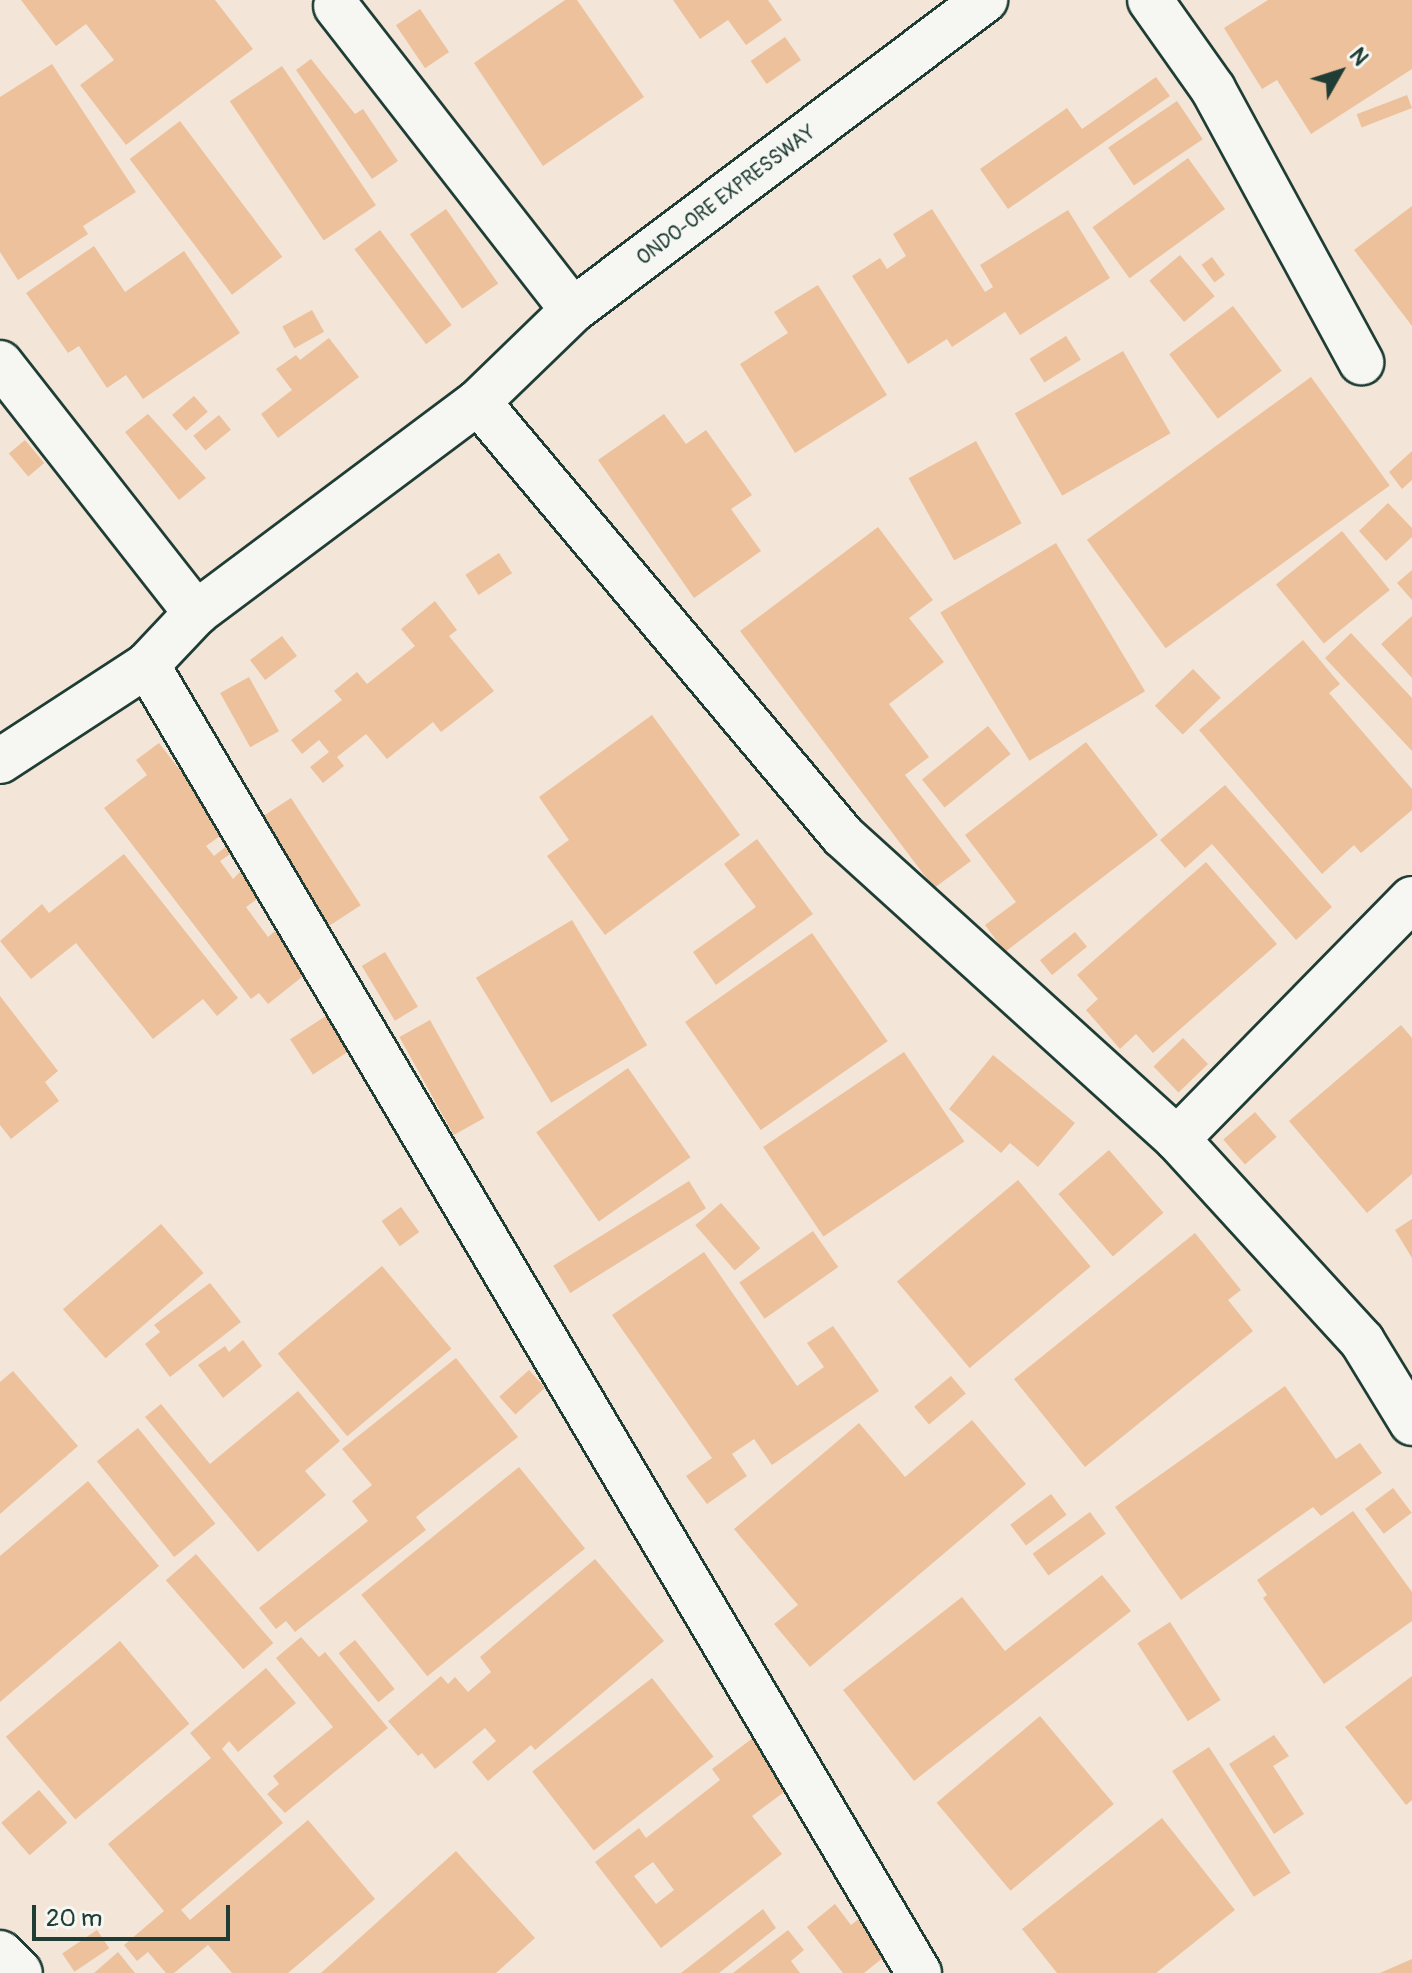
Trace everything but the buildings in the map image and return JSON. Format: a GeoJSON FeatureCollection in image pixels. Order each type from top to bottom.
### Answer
{"type":"FeatureCollection","features":[{"type":"Feature","properties":{"kind":"street","name":"ONDO-ORE EXPRESSWAY"},"geometry":{"type":"LineString","coordinates":[[0,761],[147,665],[196,613],[478,402],[573,310],[985,0]]}},
{"type":"Feature","properties":{"kind":"street"},"geometry":{"type":"LineString","coordinates":[[1150,0],[1213,89],[1361,362]]}},
{"type":"Feature","properties":{"kind":"street"},"geometry":{"type":"LineString","coordinates":[[336,6],[573,310]]}},
{"type":"Feature","properties":{"kind":"street"},"geometry":{"type":"LineString","coordinates":[[0,363],[196,613]]}},
{"type":"Feature","properties":{"kind":"street"},"geometry":{"type":"LineString","coordinates":[[478,402],[843,836],[1177,1139],[1362,1341],[1412,1423]]}},
{"type":"Feature","properties":{"kind":"street"},"geometry":{"type":"LineString","coordinates":[[147,665],[919,1973]]}},
{"type":"Feature","properties":{"kind":"street"},"geometry":{"type":"LineString","coordinates":[[1177,1139],[1412,899]]}},
{"type":"Feature","properties":{"kind":"street"},"geometry":{"type":"LineString","coordinates":[[0,1953],[20,1973]]}}]}
